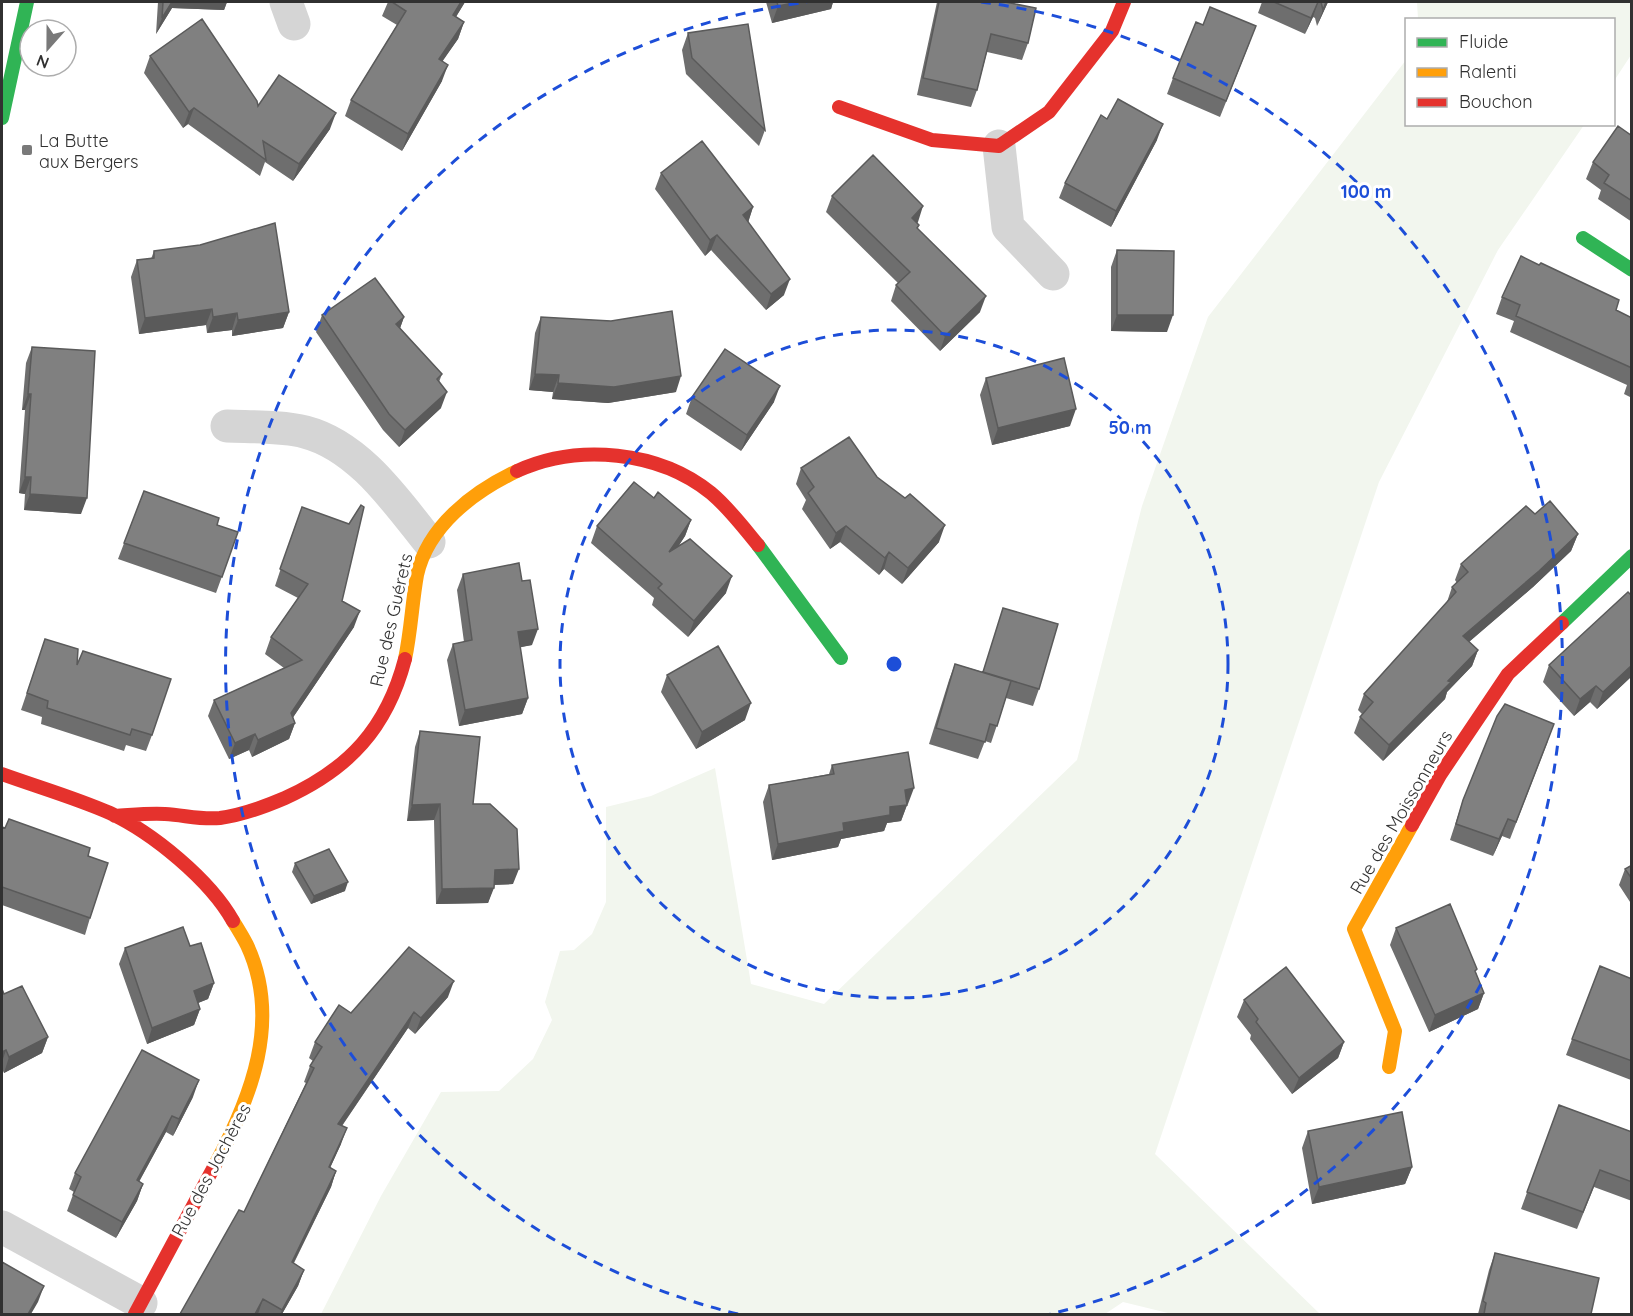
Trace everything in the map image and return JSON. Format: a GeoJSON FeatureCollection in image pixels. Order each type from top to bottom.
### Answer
{"type":"FeatureCollection","features":[{"type":"Feature","properties":{"kind":"street"},"geometry":{"type":"LineString","coordinates":[[2,118],[27,2]]}},
{"type":"Feature","properties":{"kind":"street"},"geometry":{"type":"LineString","coordinates":[[839,107],[932,140],[999,146],[1049,112],[1112,31],[1124,2]]}},
{"type":"Feature","properties":{"kind":"street"},"geometry":{"type":"LineString","coordinates":[[999,146],[1008,226],[1053,274]]}},
{"type":"Feature","properties":{"kind":"street"},"geometry":{"type":"LineString","coordinates":[[1583,238],[1632,270]]}},
{"type":"Feature","properties":{"kind":"street"},"geometry":{"type":"LineString","coordinates":[[227,426],[303,431],[328,439],[360,463],[386,488],[429,542]]}},
{"type":"Feature","properties":{"kind":"street","name":"Rue des Guérets"},"geometry":{"type":"LineString","coordinates":[[115,816],[166,814],[203,819],[234,815],[293,795],[344,763],[367,740],[387,711],[402,670],[410,637],[414,588],[429,542],[453,513],[512,473],[547,459],[584,454],[631,457],[666,468],[703,488],[730,510],[771,561],[842,658]]}},
{"type":"Feature","properties":{"kind":"street","name":"Rue des Moissonneurs"},"geometry":{"type":"LineString","coordinates":[[1389,1067],[1395,1031],[1354,929],[1440,775],[1508,674],[1632,556]]}},
{"type":"Feature","properties":{"kind":"street","name":"Rue des Jachères"},"geometry":{"type":"LineString","coordinates":[[2,774],[115,816],[179,858],[204,881],[233,917],[247,942],[258,975],[263,1015],[259,1058],[250,1096],[138,1309],[2,1227]]}},
{"type":"Feature","properties":{"kind":"shaded area"},"geometry":{"type":"Polygon","coordinates":[[[1417,2],[1631,2],[1631,55],[1615,79],[1615,18],[1418,18],[1417,2]]]}},
{"type":"Feature","properties":{"kind":"shaded area"},"geometry":{"type":"Polygon","coordinates":[[[1405,61],[1405,126],[1583,126],[1498,250],[1379,482],[1155,1154],[1320,1314],[1172,1314],[1123,1302],[1105,1314],[321,1314],[381,1196],[441,1092],[499,1091],[533,1059],[552,1020],[545,1002],[560,951],[574,950],[592,934],[606,902],[606,807],[651,796],[715,768],[751,984],[824,1004],[1077,760],[1142,506],[1208,317],[1405,61]]]}},
{"type":"Feature","properties":{"kind":"building"},"geometry":{"type":"Polygon","coordinates":[[[163,2],[172,2],[162,18],[163,2]]]}},
{"type":"Feature","properties":{"kind":"building"},"geometry":{"type":"Polygon","coordinates":[[[392,2],[461,2],[453,15],[464,22],[439,59],[448,65],[408,134],[351,100],[406,11],[392,2]]]}},
{"type":"Feature","properties":{"kind":"building"},"geometry":{"type":"Polygon","coordinates":[[[777,2],[798,2],[778,6],[777,2]]]}},
{"type":"Feature","properties":{"kind":"building"},"geometry":{"type":"Polygon","coordinates":[[[939,2],[1005,2],[1036,8],[1028,43],[991,34],[977,90],[923,78],[939,2]]]}},
{"type":"Feature","properties":{"kind":"building"},"geometry":{"type":"Polygon","coordinates":[[[1274,2],[1318,2],[1311,18],[1274,2]]]}},
{"type":"Feature","properties":{"kind":"building"},"geometry":{"type":"Polygon","coordinates":[[[1210,7],[1256,26],[1226,101],[1173,78],[1196,22],[1203,25],[1210,7]]]}},
{"type":"Feature","properties":{"kind":"building"},"geometry":{"type":"Polygon","coordinates":[[[202,19],[257,101],[258,106],[279,75],[336,113],[299,164],[263,141],[266,160],[194,108],[189,112],[150,56],[202,19]]]}},
{"type":"Feature","properties":{"kind":"building"},"geometry":{"type":"Polygon","coordinates":[[[748,24],[765,130],[692,58],[688,33],[748,24]]]}},
{"type":"Feature","properties":{"kind":"building"},"geometry":{"type":"Polygon","coordinates":[[[1118,99],[1163,124],[1116,211],[1065,183],[1101,115],[1107,119],[1118,99]]]}},
{"type":"Feature","properties":{"kind":"building"},"geometry":{"type":"Polygon","coordinates":[[[1618,126],[1632,136],[1632,201],[1604,183],[1609,175],[1593,162],[1618,126]]]}},
{"type":"Feature","properties":{"kind":"building"},"geometry":{"type":"Polygon","coordinates":[[[702,141],[753,207],[743,215],[790,279],[771,294],[717,235],[710,240],[661,173],[702,141]]]}},
{"type":"Feature","properties":{"kind":"building"},"geometry":{"type":"Polygon","coordinates":[[[873,155],[923,206],[912,218],[919,225],[917,228],[986,296],[945,336],[896,285],[910,272],[832,196],[873,155]]]}},
{"type":"Feature","properties":{"kind":"building"},"geometry":{"type":"Polygon","coordinates":[[[275,223],[289,312],[238,320],[237,313],[213,317],[212,309],[145,318],[137,260],[154,258],[154,251],[200,245],[275,223]]]}},
{"type":"Feature","properties":{"kind":"building"},"geometry":{"type":"Polygon","coordinates":[[[1117,250],[1174,251],[1173,315],[1117,315],[1117,250]]]}},
{"type":"Feature","properties":{"kind":"building"},"geometry":{"type":"Polygon","coordinates":[[[1521,256],[1539,265],[1541,263],[1619,300],[1616,310],[1632,318],[1632,368],[1516,316],[1520,305],[1502,297],[1521,256]]]}},
{"type":"Feature","properties":{"kind":"building"},"geometry":{"type":"Polygon","coordinates":[[[375,278],[404,317],[396,324],[442,374],[437,379],[447,392],[405,430],[389,414],[322,315],[375,278]]]}},
{"type":"Feature","properties":{"kind":"building"},"geometry":{"type":"Polygon","coordinates":[[[672,311],[681,376],[614,387],[558,383],[559,375],[535,374],[541,317],[611,321],[672,311]]]}},
{"type":"Feature","properties":{"kind":"building"},"geometry":{"type":"Polygon","coordinates":[[[32,347],[95,351],[87,498],[30,494],[31,477],[25,477],[32,347]]]}},
{"type":"Feature","properties":{"kind":"building"},"geometry":{"type":"Polygon","coordinates":[[[725,349],[780,386],[747,435],[692,397],[725,349]]]}},
{"type":"Feature","properties":{"kind":"building"},"geometry":{"type":"Polygon","coordinates":[[[1064,358],[1076,409],[998,428],[986,378],[1064,358]]]}},
{"type":"Feature","properties":{"kind":"building"},"geometry":{"type":"Polygon","coordinates":[[[849,437],[877,477],[905,498],[910,494],[945,525],[908,568],[889,552],[885,558],[846,526],[836,533],[808,493],[814,487],[801,468],[849,437]]]}},
{"type":"Feature","properties":{"kind":"building"},"geometry":{"type":"Polygon","coordinates":[[[634,482],[654,498],[658,492],[691,520],[669,552],[690,539],[732,576],[694,621],[658,588],[662,584],[597,526],[634,482]]]}},
{"type":"Feature","properties":{"kind":"building"},"geometry":{"type":"Polygon","coordinates":[[[144,491],[219,518],[217,525],[238,532],[222,577],[124,543],[144,491]]]}},
{"type":"Feature","properties":{"kind":"building"},"geometry":{"type":"Polygon","coordinates":[[[1550,501],[1578,534],[1539,571],[1463,636],[1478,650],[1448,681],[1451,682],[1389,745],[1360,717],[1373,702],[1364,694],[1456,592],[1452,587],[1468,572],[1461,564],[1526,506],[1535,514],[1550,501]]]}},
{"type":"Feature","properties":{"kind":"building"},"geometry":{"type":"Polygon","coordinates":[[[361,505],[364,507],[342,601],[360,611],[291,713],[295,723],[258,740],[255,734],[235,743],[214,700],[302,660],[271,637],[308,584],[280,569],[302,507],[349,524],[361,505]]]}},
{"type":"Feature","properties":{"kind":"building"},"geometry":{"type":"Polygon","coordinates":[[[519,563],[522,581],[530,580],[538,629],[518,632],[528,698],[465,710],[453,644],[472,640],[463,574],[519,563]]]}},
{"type":"Feature","properties":{"kind":"building"},"geometry":{"type":"Polygon","coordinates":[[[1628,592],[1632,596],[1632,665],[1603,692],[1596,686],[1580,699],[1549,665],[1628,592]]]}},
{"type":"Feature","properties":{"kind":"building"},"geometry":{"type":"Polygon","coordinates":[[[1003,608],[1058,624],[1039,689],[983,672],[1003,608]]]}},
{"type":"Feature","properties":{"kind":"building"},"geometry":{"type":"Polygon","coordinates":[[[45,639],[78,649],[77,665],[83,651],[171,679],[152,735],[132,729],[130,735],[47,708],[48,701],[27,693],[45,639]]]}},
{"type":"Feature","properties":{"kind":"building"},"geometry":{"type":"Polygon","coordinates":[[[718,646],[751,703],[702,732],[667,675],[718,646]]]}},
{"type":"Feature","properties":{"kind":"building"},"geometry":{"type":"Polygon","coordinates":[[[955,664],[1011,681],[997,726],[990,724],[985,742],[936,728],[955,664]]]}},
{"type":"Feature","properties":{"kind":"building"},"geometry":{"type":"Polygon","coordinates":[[[1505,704],[1554,724],[1516,822],[1508,819],[1499,839],[1456,824],[1463,800],[1497,716],[1505,704]]]}},
{"type":"Feature","properties":{"kind":"building"},"geometry":{"type":"Polygon","coordinates":[[[420,731],[480,737],[473,804],[490,804],[517,829],[519,869],[495,870],[494,888],[442,889],[440,804],[412,805],[420,731]]]}},
{"type":"Feature","properties":{"kind":"building"},"geometry":{"type":"Polygon","coordinates":[[[908,752],[914,788],[905,790],[907,805],[890,807],[890,815],[843,823],[844,831],[778,844],[769,785],[834,774],[832,765],[908,752]]]}},
{"type":"Feature","properties":{"kind":"building"},"geometry":{"type":"Polygon","coordinates":[[[9,819],[90,848],[88,856],[108,863],[90,918],[2,887],[2,827],[5,828],[9,819]]]}},
{"type":"Feature","properties":{"kind":"building"},"geometry":{"type":"Polygon","coordinates":[[[329,849],[348,882],[314,896],[295,863],[329,849]]]}},
{"type":"Feature","properties":{"kind":"building"},"geometry":{"type":"Polygon","coordinates":[[[1632,865],[1632,879],[1625,869],[1632,865]]]}},
{"type":"Feature","properties":{"kind":"building"},"geometry":{"type":"Polygon","coordinates":[[[1450,904],[1477,969],[1475,971],[1484,993],[1435,1015],[1396,928],[1450,904]]]}},
{"type":"Feature","properties":{"kind":"building"},"geometry":{"type":"Polygon","coordinates":[[[183,927],[190,946],[201,943],[214,983],[194,991],[200,1009],[152,1028],[125,948],[183,927]]]}},
{"type":"Feature","properties":{"kind":"building"},"geometry":{"type":"Polygon","coordinates":[[[409,947],[454,981],[421,1018],[414,1012],[338,1124],[347,1128],[329,1167],[336,1171],[292,1262],[304,1270],[282,1310],[263,1299],[255,1314],[180,1314],[239,1210],[244,1212],[314,1068],[310,1066],[322,1047],[315,1042],[339,1005],[351,1013],[409,947]]]}},
{"type":"Feature","properties":{"kind":"building"},"geometry":{"type":"Polygon","coordinates":[[[1600,966],[1632,979],[1632,1061],[1572,1039],[1600,966]]]}},
{"type":"Feature","properties":{"kind":"building"},"geometry":{"type":"Polygon","coordinates":[[[1286,967],[1344,1042],[1299,1078],[1256,1022],[1258,1019],[1244,1000],[1286,967]]]}},
{"type":"Feature","properties":{"kind":"building"},"geometry":{"type":"Polygon","coordinates":[[[22,986],[48,1037],[9,1057],[6,1050],[2,1052],[2,989],[4,994],[22,986]]]}},
{"type":"Feature","properties":{"kind":"building"},"geometry":{"type":"Polygon","coordinates":[[[142,1050],[199,1080],[179,1119],[172,1116],[137,1180],[143,1184],[122,1222],[73,1195],[81,1177],[75,1173],[142,1050]]]}},
{"type":"Feature","properties":{"kind":"building"},"geometry":{"type":"Polygon","coordinates":[[[1559,1105],[1632,1132],[1632,1182],[1600,1170],[1583,1212],[1527,1192],[1559,1105]]]}},
{"type":"Feature","properties":{"kind":"building"},"geometry":{"type":"Polygon","coordinates":[[[1402,1112],[1412,1167],[1319,1187],[1308,1131],[1402,1112]]]}},
{"type":"Feature","properties":{"kind":"building"},"geometry":{"type":"Polygon","coordinates":[[[1495,1253],[1599,1278],[1591,1314],[1484,1314],[1486,1303],[1483,1301],[1495,1253]]]}},
{"type":"Feature","properties":{"kind":"building"},"geometry":{"type":"Polygon","coordinates":[[[2,1262],[44,1286],[28,1314],[2,1314],[2,1262]]]}},
{"type":"Feature","properties":{"kind":"traffic: fast"},"geometry":{"type":"LineString","coordinates":[[2,118],[27,2]]}},
{"type":"Feature","properties":{"kind":"traffic: fast"},"geometry":{"type":"LineString","coordinates":[[1583,238],[1632,270]]}},
{"type":"Feature","properties":{"kind":"traffic: fast"},"geometry":{"type":"LineString","coordinates":[[758,545],[841,658]]}},
{"type":"Feature","properties":{"kind":"traffic: fast"},"geometry":{"type":"LineString","coordinates":[[1562,623],[1632,556]]}},
{"type":"Feature","properties":{"kind":"traffic: slow"},"geometry":{"type":"LineString","coordinates":[[405,659],[417,575],[431,541],[442,526],[469,500],[517,471]]}},
{"type":"Feature","properties":{"kind":"traffic: slow"},"geometry":{"type":"LineString","coordinates":[[1389,1067],[1395,1031],[1354,929],[1412,825]]}},
{"type":"Feature","properties":{"kind":"traffic: slow"},"geometry":{"type":"LineString","coordinates":[[215,1165],[250,1086],[258,1058],[262,1030],[262,1002],[257,973],[247,945],[233,921]]}},
{"type":"Feature","properties":{"kind":"traffic: jam"},"geometry":{"type":"LineString","coordinates":[[839,107],[932,140],[999,146],[1049,112],[1112,31],[1124,2]]}},
{"type":"Feature","properties":{"kind":"traffic: jam"},"geometry":{"type":"LineString","coordinates":[[517,471],[541,462],[566,457],[617,456],[643,460],[690,479],[711,493],[730,511],[758,545]]}},
{"type":"Feature","properties":{"kind":"traffic: jam"},"geometry":{"type":"LineString","coordinates":[[1412,825],[1440,775],[1508,674],[1562,623]]}},
{"type":"Feature","properties":{"kind":"traffic: jam"},"geometry":{"type":"LineString","coordinates":[[115,816],[159,814],[220,818],[261,807],[308,787],[346,759],[376,726],[388,706],[405,659]]}},
{"type":"Feature","properties":{"kind":"traffic: jam"},"geometry":{"type":"LineString","coordinates":[[2,774],[70,797],[127,822],[179,859],[210,890],[233,921]]}},
{"type":"Feature","properties":{"kind":"traffic: jam"},"geometry":{"type":"LineString","coordinates":[[135,1314],[215,1165]]}},
{"type":"Feature","properties":{"kind":"place","name":"La Butte aux Bergers"},"geometry":{"type":"Point","coordinates":[27,150]}}]}
